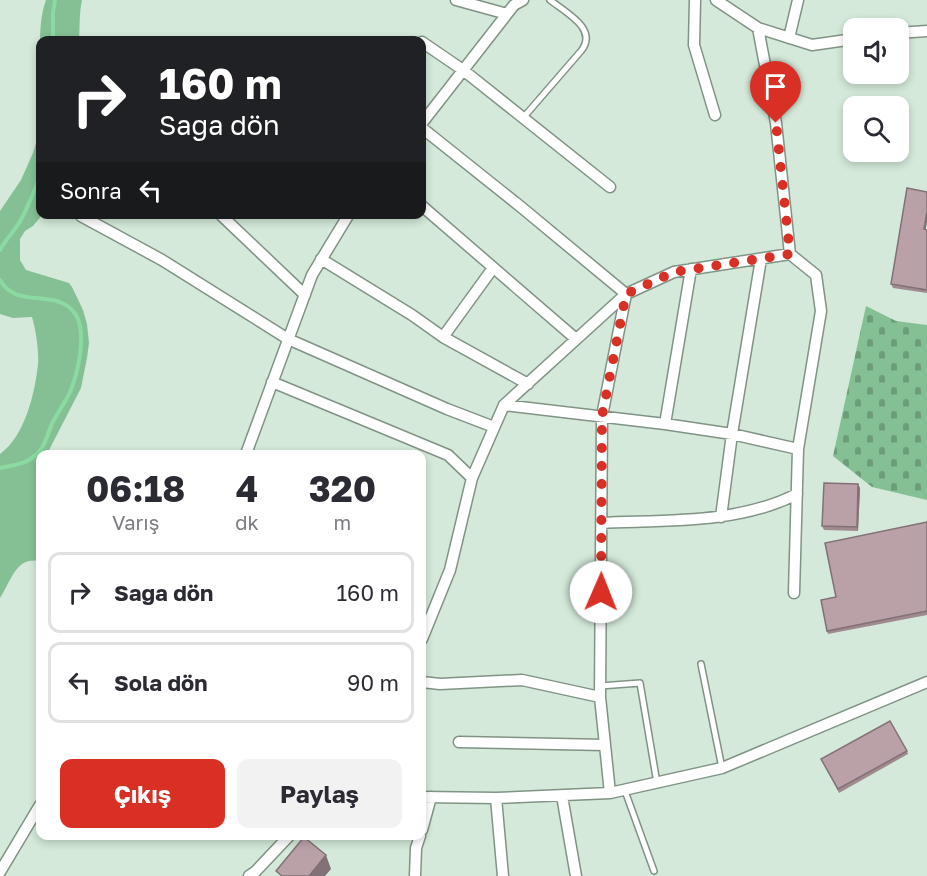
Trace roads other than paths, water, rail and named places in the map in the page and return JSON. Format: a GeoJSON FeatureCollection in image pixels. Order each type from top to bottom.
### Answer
{"type":"FeatureCollection","features":[{"type":"Feature","properties":{"kind":"street"},"geometry":{"type":"LineString","coordinates":[[456,0],[507,14]]}},
{"type":"Feature","properties":{"kind":"street"},"geometry":{"type":"LineString","coordinates":[[426,118],[514,5],[523,0]]}},
{"type":"Feature","properties":{"kind":"street"},"geometry":{"type":"LineString","coordinates":[[695,0],[694,45],[715,115]]}},
{"type":"Feature","properties":{"kind":"street"},"geometry":{"type":"LineString","coordinates":[[716,0],[758,28],[789,38],[812,45],[843,41]]}},
{"type":"Feature","properties":{"kind":"street"},"geometry":{"type":"LineString","coordinates":[[789,38],[798,0]]}},
{"type":"Feature","properties":{"kind":"street"},"geometry":{"type":"LineString","coordinates":[[758,28],[776,123],[790,254],[816,275],[821,312],[798,449],[794,593]]}},
{"type":"Feature","properties":{"kind":"street"},"geometry":{"type":"LineString","coordinates":[[909,32],[927,31]]}},
{"type":"Feature","properties":{"kind":"street"},"geometry":{"type":"LineString","coordinates":[[426,45],[463,70],[610,187]]}},
{"type":"Feature","properties":{"kind":"street"},"geometry":{"type":"LineString","coordinates":[[426,131],[626,294]]}},
{"type":"Feature","properties":{"kind":"street"},"geometry":{"type":"LineString","coordinates":[[426,209],[576,339]]}},
{"type":"Feature","properties":{"kind":"street"},"geometry":{"type":"LineString","coordinates":[[87,219],[162,260],[288,339],[447,409],[494,427]]}},
{"type":"Feature","properties":{"kind":"street"},"geometry":{"type":"LineString","coordinates":[[225,219],[305,295]]}},
{"type":"Feature","properties":{"kind":"street"},"geometry":{"type":"LineString","coordinates":[[247,450],[312,275],[346,219]]}},
{"type":"Feature","properties":{"kind":"street"},"geometry":{"type":"LineString","coordinates":[[426,629],[450,570],[472,478],[504,405],[626,294],[674,272],[790,254]]}},
{"type":"Feature","properties":{"kind":"street"},"geometry":{"type":"LineString","coordinates":[[721,517],[732,434],[761,259]]}},
{"type":"Feature","properties":{"kind":"street"},"geometry":{"type":"LineString","coordinates":[[321,260],[412,315],[443,337],[528,384]]}},
{"type":"Feature","properties":{"kind":"street"},"geometry":{"type":"LineString","coordinates":[[443,337],[493,268]]}},
{"type":"Feature","properties":{"kind":"street"},"geometry":{"type":"LineString","coordinates":[[665,424],[691,269]]}},
{"type":"Feature","properties":{"kind":"street"},"geometry":{"type":"LineString","coordinates":[[610,794],[600,691],[602,416],[626,294]]}},
{"type":"Feature","properties":{"kind":"street"},"geometry":{"type":"LineString","coordinates":[[272,382],[448,455],[472,478]]}},
{"type":"Feature","properties":{"kind":"street"},"geometry":{"type":"LineString","coordinates":[[504,405],[732,434],[798,449]]}},
{"type":"Feature","properties":{"kind":"street"},"geometry":{"type":"LineString","coordinates":[[602,523],[721,517],[779,504],[797,495]]}},
{"type":"Feature","properties":{"kind":"street"},"geometry":{"type":"LineString","coordinates":[[426,682],[440,684],[522,680],[600,691]]}},
{"type":"Feature","properties":{"kind":"street"},"geometry":{"type":"LineString","coordinates":[[426,797],[496,798],[610,794],[722,768],[927,682]]}},
{"type":"Feature","properties":{"kind":"street"},"geometry":{"type":"LineString","coordinates":[[459,742],[605,745]]}},
{"type":"Feature","properties":{"kind":"street"},"geometry":{"type":"LineString","coordinates":[[562,796],[576,876]]}},
{"type":"Feature","properties":{"kind":"street"},"geometry":{"type":"LineString","coordinates":[[496,798],[503,876]]}},
{"type":"Feature","properties":{"kind":"street"},"geometry":{"type":"LineString","coordinates":[[4,873],[36,813]]}},
{"type":"Feature","properties":{"kind":"street"},"geometry":{"type":"LineString","coordinates":[[249,876],[285,840]]}},
{"type":"Feature","properties":{"kind":"street"},"geometry":{"type":"LineString","coordinates":[[415,876],[416,848],[419,840]]}},
{"type":"Feature","properties":{"kind":"lane"},"geometry":{"type":"LineString","coordinates":[[523,118],[586,44],[584,29],[550,0]]}},
{"type":"Feature","properties":{"kind":"lane"},"geometry":{"type":"LineString","coordinates":[[701,664],[722,768]]}},
{"type":"Feature","properties":{"kind":"lane"},"geometry":{"type":"LineString","coordinates":[[600,691],[640,683],[657,783]]}},
{"type":"Feature","properties":{"kind":"lane"},"geometry":{"type":"LineString","coordinates":[[625,790],[654,871]]}},
{"type":"Feature","properties":{"kind":"waterway"},"geometry":{"type":"LineString","coordinates":[[53,36],[55,0]]}},
{"type":"Feature","properties":{"kind":"waterway"},"geometry":{"type":"LineString","coordinates":[[0,250],[17,227],[36,187]]}},
{"type":"Feature","properties":{"kind":"waterway"},"geometry":{"type":"LineString","coordinates":[[0,280],[7,289],[17,294],[49,299],[68,306],[76,315],[79,323],[81,343],[76,375],[41,450]]}},
{"type":"Feature","properties":{"kind":"waterway"},"geometry":{"type":"LineString","coordinates":[[0,468],[25,462],[36,455]]}}]}
